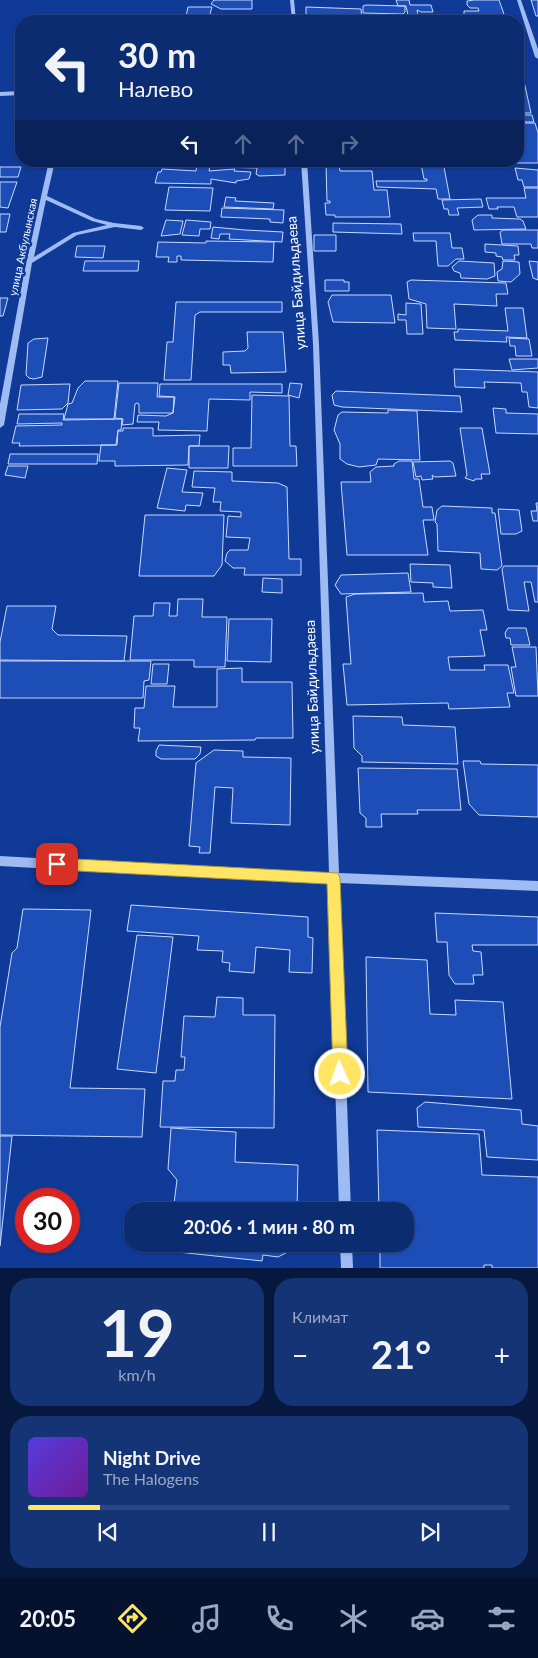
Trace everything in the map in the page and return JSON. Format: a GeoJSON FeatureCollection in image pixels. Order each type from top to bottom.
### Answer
{"type":"FeatureCollection","features":[{"type":"Feature","properties":{"kind":"street"},"geometry":{"type":"LineString","coordinates":[[292,0],[293,15]]}},
{"type":"Feature","properties":{"kind":"street"},"geometry":{"type":"LineString","coordinates":[[519,0],[538,57]]}},
{"type":"Feature","properties":{"kind":"street"},"geometry":{"type":"LineString","coordinates":[[0,94],[15,93]]}},
{"type":"Feature","properties":{"kind":"street","name":"улица Акбулынская"},"geometry":{"type":"LineString","coordinates":[[0,425],[30,262],[51,167]]}},
{"type":"Feature","properties":{"kind":"street","name":"улица Байдильдаева"},"geometry":{"type":"LineString","coordinates":[[304,167],[316,344],[345,1202]]}},
{"type":"Feature","properties":{"kind":"street"},"geometry":{"type":"LineString","coordinates":[[44,197],[94,220],[141,228]]}},
{"type":"Feature","properties":{"kind":"street"},"geometry":{"type":"LineString","coordinates":[[30,262],[76,234],[115,224]]}},
{"type":"Feature","properties":{"kind":"street"},"geometry":{"type":"LineString","coordinates":[[0,861],[538,886]]}},
{"type":"Feature","properties":{"kind":"street"},"geometry":{"type":"LineString","coordinates":[[346,1252],[347,1268]]}},
{"type":"Feature","properties":{"kind":"building"},"geometry":{"type":"Polygon","coordinates":[[[214,0],[252,0],[252,9],[221,9],[211,4],[214,0]]]}},
{"type":"Feature","properties":{"kind":"building"},"geometry":{"type":"Polygon","coordinates":[[[396,0],[409,0],[410,5],[431,5],[433,12],[417,10],[418,15],[408,15],[406,6],[398,6],[396,0]]]}},
{"type":"Feature","properties":{"kind":"building"},"geometry":{"type":"Polygon","coordinates":[[[499,0],[504,15],[464,15],[464,11],[479,11],[478,8],[470,8],[467,5],[467,1],[499,0]]]}},
{"type":"Feature","properties":{"kind":"building"},"geometry":{"type":"Polygon","coordinates":[[[531,0],[538,0],[538,16],[536,16],[531,0]]]}},
{"type":"Feature","properties":{"kind":"building"},"geometry":{"type":"Polygon","coordinates":[[[363,6],[405,6],[405,12],[403,14],[363,13],[363,6]]]}},
{"type":"Feature","properties":{"kind":"building"},"geometry":{"type":"Polygon","coordinates":[[[188,7],[212,7],[210,15],[186,15],[188,7]]]}},
{"type":"Feature","properties":{"kind":"building"},"geometry":{"type":"Polygon","coordinates":[[[306,7],[361,9],[362,15],[306,15],[306,7]]]}},
{"type":"Feature","properties":{"kind":"building"},"geometry":{"type":"Polygon","coordinates":[[[524,82],[531,113],[524,113],[524,82]]]}},
{"type":"Feature","properties":{"kind":"building"},"geometry":{"type":"Polygon","coordinates":[[[524,115],[532,115],[534,122],[524,122],[524,115]]]}},
{"type":"Feature","properties":{"kind":"building"},"geometry":{"type":"Polygon","coordinates":[[[524,123],[535,123],[538,133],[538,163],[524,163],[524,123]]]}},
{"type":"Feature","properties":{"kind":"building"},"geometry":{"type":"Polygon","coordinates":[[[0,167],[21,167],[18,177],[0,177],[0,167]]]}},
{"type":"Feature","properties":{"kind":"building"},"geometry":{"type":"Polygon","coordinates":[[[197,167],[210,167],[209,171],[235,169],[234,171],[251,172],[249,179],[236,181],[236,183],[211,179],[211,184],[155,183],[158,172],[161,172],[162,169],[196,171],[197,167]]]}},
{"type":"Feature","properties":{"kind":"building"},"geometry":{"type":"Polygon","coordinates":[[[213,167],[285,167],[285,175],[259,176],[256,174],[257,168],[213,167]]]}},
{"type":"Feature","properties":{"kind":"building"},"geometry":{"type":"Polygon","coordinates":[[[326,167],[339,167],[340,171],[372,171],[374,190],[387,190],[390,217],[335,217],[335,215],[326,215],[325,203],[330,203],[330,201],[327,201],[326,167]]]}},
{"type":"Feature","properties":{"kind":"building"},"geometry":{"type":"Polygon","coordinates":[[[422,167],[444,167],[450,199],[438,199],[436,189],[377,187],[376,181],[427,181],[427,179],[424,179],[422,167]]]}},
{"type":"Feature","properties":{"kind":"building"},"geometry":{"type":"Polygon","coordinates":[[[515,168],[538,170],[538,187],[524,187],[522,180],[518,180],[515,168]]]}},
{"type":"Feature","properties":{"kind":"building"},"geometry":{"type":"Polygon","coordinates":[[[0,182],[17,182],[8,208],[0,207],[0,182]]]}},
{"type":"Feature","properties":{"kind":"building"},"geometry":{"type":"Polygon","coordinates":[[[169,187],[213,188],[210,211],[165,210],[169,187]]]}},
{"type":"Feature","properties":{"kind":"building"},"geometry":{"type":"Polygon","coordinates":[[[524,188],[538,188],[538,217],[517,217],[514,207],[489,209],[486,198],[526,198],[524,188]]]}},
{"type":"Feature","properties":{"kind":"building"},"geometry":{"type":"Polygon","coordinates":[[[226,197],[236,198],[235,201],[274,203],[273,209],[224,207],[226,197]]]}},
{"type":"Feature","properties":{"kind":"building"},"geometry":{"type":"Polygon","coordinates":[[[481,199],[483,207],[457,208],[459,215],[449,215],[448,209],[444,209],[442,200],[481,199]]]}},
{"type":"Feature","properties":{"kind":"building"},"geometry":{"type":"Polygon","coordinates":[[[222,208],[284,210],[283,223],[270,222],[270,219],[221,217],[222,208]]]}},
{"type":"Feature","properties":{"kind":"building"},"geometry":{"type":"Polygon","coordinates":[[[0,214],[10,214],[6,232],[0,232],[0,214]]]}},
{"type":"Feature","properties":{"kind":"building"},"geometry":{"type":"Polygon","coordinates":[[[478,215],[492,215],[492,218],[520,219],[523,221],[526,229],[474,230],[472,220],[478,215]]]}},
{"type":"Feature","properties":{"kind":"building"},"geometry":{"type":"Polygon","coordinates":[[[166,220],[183,221],[180,234],[161,236],[166,220]]]}},
{"type":"Feature","properties":{"kind":"building"},"geometry":{"type":"Polygon","coordinates":[[[186,220],[211,222],[210,229],[200,229],[199,236],[182,235],[186,220]]]}},
{"type":"Feature","properties":{"kind":"building"},"geometry":{"type":"Polygon","coordinates":[[[333,223],[401,224],[402,234],[333,232],[333,223]]]}},
{"type":"Feature","properties":{"kind":"building"},"geometry":{"type":"Polygon","coordinates":[[[213,227],[283,232],[282,242],[229,239],[230,234],[220,234],[219,239],[211,238],[213,227]]]}},
{"type":"Feature","properties":{"kind":"building"},"geometry":{"type":"Polygon","coordinates":[[[503,230],[538,230],[538,248],[532,248],[531,244],[502,244],[500,232],[503,230]]]}},
{"type":"Feature","properties":{"kind":"building"},"geometry":{"type":"Polygon","coordinates":[[[413,233],[450,233],[452,248],[462,248],[464,259],[456,259],[448,266],[438,266],[436,241],[414,241],[413,233]]]}},
{"type":"Feature","properties":{"kind":"building"},"geometry":{"type":"Polygon","coordinates":[[[314,235],[336,235],[336,251],[314,251],[314,235]]]}},
{"type":"Feature","properties":{"kind":"building"},"geometry":{"type":"Polygon","coordinates":[[[206,241],[274,242],[273,262],[181,260],[181,256],[177,256],[177,262],[168,262],[169,257],[156,257],[158,242],[206,243],[206,241]]]}},
{"type":"Feature","properties":{"kind":"building"},"geometry":{"type":"Polygon","coordinates":[[[485,244],[518,246],[519,255],[514,255],[515,260],[503,260],[502,257],[496,256],[496,253],[485,252],[485,244]]]}},
{"type":"Feature","properties":{"kind":"building"},"geometry":{"type":"Polygon","coordinates":[[[77,246],[105,246],[103,258],[75,257],[77,246]]]}},
{"type":"Feature","properties":{"kind":"building"},"geometry":{"type":"Polygon","coordinates":[[[85,261],[139,261],[138,271],[83,271],[85,261]]]}},
{"type":"Feature","properties":{"kind":"building"},"geometry":{"type":"Polygon","coordinates":[[[459,261],[494,263],[495,276],[487,279],[461,278],[460,273],[454,271],[452,267],[459,261]]]}},
{"type":"Feature","properties":{"kind":"building"},"geometry":{"type":"Polygon","coordinates":[[[503,261],[519,262],[520,274],[511,282],[498,281],[497,272],[502,269],[503,261]]]}},
{"type":"Feature","properties":{"kind":"building"},"geometry":{"type":"Polygon","coordinates":[[[529,261],[538,262],[538,280],[533,278],[529,261]]]}},
{"type":"Feature","properties":{"kind":"building"},"geometry":{"type":"Polygon","coordinates":[[[325,280],[344,280],[344,282],[349,282],[349,291],[325,291],[325,280]]]}},
{"type":"Feature","properties":{"kind":"building"},"geometry":{"type":"Polygon","coordinates":[[[411,280],[506,283],[508,294],[496,294],[497,306],[454,304],[456,329],[427,328],[426,304],[409,299],[407,282],[411,280]]]}},
{"type":"Feature","properties":{"kind":"building"},"geometry":{"type":"Polygon","coordinates":[[[332,295],[391,295],[395,323],[333,322],[328,302],[332,295]]]}},
{"type":"Feature","properties":{"kind":"building"},"geometry":{"type":"Polygon","coordinates":[[[0,298],[8,298],[3,316],[0,316],[0,298]]]}},
{"type":"Feature","properties":{"kind":"building"},"geometry":{"type":"Polygon","coordinates":[[[176,302],[282,302],[282,312],[200,312],[195,315],[191,380],[164,380],[167,342],[173,342],[176,302]]]}},
{"type":"Feature","properties":{"kind":"building"},"geometry":{"type":"Polygon","coordinates":[[[406,303],[421,304],[423,334],[407,334],[406,320],[398,320],[398,314],[406,315],[406,303]]]}},
{"type":"Feature","properties":{"kind":"building"},"geometry":{"type":"Polygon","coordinates":[[[505,308],[523,308],[527,338],[506,337],[507,342],[455,340],[454,332],[458,332],[458,329],[508,331],[505,308]]]}},
{"type":"Feature","properties":{"kind":"building"},"geometry":{"type":"Polygon","coordinates":[[[247,332],[283,332],[286,372],[231,373],[230,365],[223,365],[223,352],[245,351],[248,348],[247,332]]]}},
{"type":"Feature","properties":{"kind":"building"},"geometry":{"type":"Polygon","coordinates":[[[48,338],[42,377],[29,378],[26,375],[28,343],[34,339],[48,338]]]}},
{"type":"Feature","properties":{"kind":"building"},"geometry":{"type":"Polygon","coordinates":[[[509,338],[529,339],[532,356],[516,356],[515,346],[510,346],[509,338]]]}},
{"type":"Feature","properties":{"kind":"building"},"geometry":{"type":"Polygon","coordinates":[[[509,359],[538,359],[538,368],[512,370],[509,359]]]}},
{"type":"Feature","properties":{"kind":"building"},"geometry":{"type":"Polygon","coordinates":[[[454,369],[538,372],[538,408],[529,407],[527,392],[522,392],[521,383],[484,382],[485,388],[455,387],[454,369]]]}},
{"type":"Feature","properties":{"kind":"building"},"geometry":{"type":"Polygon","coordinates":[[[85,381],[118,381],[114,419],[64,419],[68,404],[72,403],[78,388],[85,381]]]}},
{"type":"Feature","properties":{"kind":"building"},"geometry":{"type":"Polygon","coordinates":[[[119,383],[158,383],[157,397],[174,397],[173,413],[139,413],[139,404],[137,403],[135,404],[133,424],[122,425],[123,419],[115,418],[119,383]]]}},
{"type":"Feature","properties":{"kind":"building"},"geometry":{"type":"Polygon","coordinates":[[[290,383],[302,384],[299,398],[288,395],[290,383]]]}},
{"type":"Feature","properties":{"kind":"building"},"geometry":{"type":"Polygon","coordinates":[[[70,384],[68,403],[62,409],[17,410],[21,385],[70,384]]]}},
{"type":"Feature","properties":{"kind":"building"},"geometry":{"type":"Polygon","coordinates":[[[160,384],[282,384],[282,393],[250,392],[250,400],[209,399],[207,431],[158,430],[159,422],[137,422],[138,415],[166,416],[173,413],[175,397],[159,396],[160,384]]]}},
{"type":"Feature","properties":{"kind":"building"},"geometry":{"type":"Polygon","coordinates":[[[336,391],[460,396],[462,412],[342,407],[334,405],[332,395],[336,391]]]}},
{"type":"Feature","properties":{"kind":"building"},"geometry":{"type":"Polygon","coordinates":[[[252,395],[289,396],[290,446],[296,446],[297,466],[233,466],[233,448],[251,448],[252,395]]]}},
{"type":"Feature","properties":{"kind":"building"},"geometry":{"type":"Polygon","coordinates":[[[493,408],[506,409],[506,413],[538,414],[538,434],[496,433],[493,408]]]}},
{"type":"Feature","properties":{"kind":"building"},"geometry":{"type":"Polygon","coordinates":[[[388,410],[417,411],[420,460],[378,459],[376,465],[359,467],[347,464],[340,459],[340,444],[334,430],[338,415],[342,412],[388,413],[388,410]]]}},
{"type":"Feature","properties":{"kind":"building"},"geometry":{"type":"Polygon","coordinates":[[[19,414],[64,414],[63,420],[122,419],[121,430],[118,430],[116,445],[19,446],[20,443],[12,443],[16,426],[62,425],[62,423],[17,424],[19,414]]]}},
{"type":"Feature","properties":{"kind":"building"},"geometry":{"type":"Polygon","coordinates":[[[123,428],[153,428],[153,436],[200,435],[199,446],[189,446],[188,465],[115,466],[115,461],[99,461],[101,445],[117,445],[118,431],[123,431],[123,428]]]}},
{"type":"Feature","properties":{"kind":"building"},"geometry":{"type":"Polygon","coordinates":[[[460,428],[482,428],[490,474],[481,474],[482,479],[475,479],[474,481],[465,478],[467,475],[460,428]]]}},
{"type":"Feature","properties":{"kind":"building"},"geometry":{"type":"Polygon","coordinates":[[[189,446],[229,446],[228,468],[189,468],[189,446]]]}},
{"type":"Feature","properties":{"kind":"building"},"geometry":{"type":"Polygon","coordinates":[[[10,454],[98,454],[97,464],[8,464],[10,454]]]}},
{"type":"Feature","properties":{"kind":"building"},"geometry":{"type":"Polygon","coordinates":[[[399,461],[412,461],[414,479],[419,479],[423,507],[432,507],[434,520],[423,520],[428,555],[347,555],[341,482],[371,482],[370,472],[376,467],[394,466],[399,461]]]}},
{"type":"Feature","properties":{"kind":"building"},"geometry":{"type":"Polygon","coordinates":[[[450,461],[453,463],[456,476],[435,477],[432,475],[433,479],[422,480],[421,476],[416,477],[413,462],[450,461]]]}},
{"type":"Feature","properties":{"kind":"building"},"geometry":{"type":"Polygon","coordinates":[[[8,466],[28,466],[25,478],[5,475],[8,466]]]}},
{"type":"Feature","properties":{"kind":"building"},"geometry":{"type":"Polygon","coordinates":[[[167,468],[187,470],[182,492],[203,493],[200,506],[186,505],[185,511],[157,508],[167,468]]]}},
{"type":"Feature","properties":{"kind":"building"},"geometry":{"type":"Polygon","coordinates":[[[194,471],[232,472],[232,481],[278,483],[287,487],[289,559],[301,559],[301,575],[244,575],[245,568],[233,568],[225,561],[230,550],[248,550],[250,538],[226,537],[228,516],[241,517],[241,512],[220,511],[221,502],[213,502],[215,488],[192,487],[194,471]]]}},
{"type":"Feature","properties":{"kind":"building"},"geometry":{"type":"Polygon","coordinates":[[[536,503],[538,503],[538,521],[533,521],[531,511],[537,511],[536,503]]]}},
{"type":"Feature","properties":{"kind":"building"},"geometry":{"type":"Polygon","coordinates":[[[442,506],[492,508],[492,513],[495,513],[502,566],[497,570],[481,569],[480,553],[438,551],[437,524],[435,522],[437,510],[442,506]]]}},
{"type":"Feature","properties":{"kind":"building"},"geometry":{"type":"Polygon","coordinates":[[[498,509],[519,510],[522,531],[516,534],[501,534],[498,509]]]}},
{"type":"Feature","properties":{"kind":"building"},"geometry":{"type":"Polygon","coordinates":[[[145,515],[224,515],[222,565],[214,576],[139,576],[145,515]]]}},
{"type":"Feature","properties":{"kind":"building"},"geometry":{"type":"Polygon","coordinates":[[[410,564],[450,565],[452,588],[433,587],[433,583],[411,582],[410,564]]]}},
{"type":"Feature","properties":{"kind":"building"},"geometry":{"type":"Polygon","coordinates":[[[504,566],[538,566],[538,602],[535,602],[531,582],[524,582],[529,611],[508,610],[502,569],[504,566]]]}},
{"type":"Feature","properties":{"kind":"building"},"geometry":{"type":"Polygon","coordinates":[[[408,573],[411,592],[341,594],[335,585],[341,575],[408,573]]]}},
{"type":"Feature","properties":{"kind":"building"},"geometry":{"type":"Polygon","coordinates":[[[263,578],[282,579],[282,593],[262,592],[263,578]]]}},
{"type":"Feature","properties":{"kind":"building"},"geometry":{"type":"Polygon","coordinates":[[[423,593],[424,602],[448,601],[450,611],[483,610],[487,630],[480,630],[485,656],[448,657],[450,670],[485,670],[484,665],[508,665],[514,693],[507,693],[510,707],[449,709],[448,703],[347,705],[343,664],[351,664],[346,597],[355,594],[423,593]]]}},
{"type":"Feature","properties":{"kind":"building"},"geometry":{"type":"Polygon","coordinates":[[[178,599],[203,599],[202,617],[227,617],[225,667],[194,667],[194,660],[130,660],[134,616],[153,616],[154,603],[170,603],[169,616],[177,616],[178,599]]]}},
{"type":"Feature","properties":{"kind":"building"},"geometry":{"type":"Polygon","coordinates":[[[7,606],[56,606],[52,629],[58,635],[127,636],[124,661],[0,660],[0,642],[7,606]]]}},
{"type":"Feature","properties":{"kind":"building"},"geometry":{"type":"Polygon","coordinates":[[[229,619],[272,619],[271,662],[227,661],[229,619]]]}},
{"type":"Feature","properties":{"kind":"building"},"geometry":{"type":"Polygon","coordinates":[[[508,628],[526,628],[530,645],[511,645],[510,638],[506,638],[505,633],[508,628]]]}},
{"type":"Feature","properties":{"kind":"building"},"geometry":{"type":"Polygon","coordinates":[[[512,647],[536,647],[538,696],[516,696],[511,667],[516,667],[512,647]]]}},
{"type":"Feature","properties":{"kind":"building"},"geometry":{"type":"Polygon","coordinates":[[[0,661],[151,661],[149,680],[144,681],[143,698],[0,698],[0,661]]]}},
{"type":"Feature","properties":{"kind":"building"},"geometry":{"type":"Polygon","coordinates":[[[153,664],[169,664],[167,684],[151,684],[153,664]]]}},
{"type":"Feature","properties":{"kind":"building"},"geometry":{"type":"Polygon","coordinates":[[[242,668],[242,682],[292,682],[293,738],[138,741],[140,728],[134,728],[135,708],[144,708],[146,686],[175,686],[173,707],[217,707],[217,669],[242,668]]]}},
{"type":"Feature","properties":{"kind":"building"},"geometry":{"type":"Polygon","coordinates":[[[353,716],[402,717],[403,725],[455,727],[458,764],[362,762],[362,756],[354,748],[353,716]]]}},
{"type":"Feature","properties":{"kind":"building"},"geometry":{"type":"Polygon","coordinates":[[[159,745],[201,747],[200,754],[195,759],[161,759],[156,756],[159,745]]]}},
{"type":"Feature","properties":{"kind":"building"},"geometry":{"type":"Polygon","coordinates":[[[214,750],[243,751],[243,757],[291,758],[290,825],[231,823],[233,788],[215,787],[210,853],[199,853],[200,847],[189,846],[196,763],[214,750]]]}},
{"type":"Feature","properties":{"kind":"building"},"geometry":{"type":"Polygon","coordinates":[[[463,761],[480,761],[481,764],[538,765],[538,817],[479,815],[469,804],[463,761]]]}},
{"type":"Feature","properties":{"kind":"building"},"geometry":{"type":"Polygon","coordinates":[[[358,768],[457,769],[461,810],[417,810],[418,814],[381,814],[382,827],[366,827],[366,818],[360,813],[358,768]]]}},
{"type":"Feature","properties":{"kind":"building"},"geometry":{"type":"Polygon","coordinates":[[[131,905],[308,917],[308,937],[313,938],[312,973],[289,972],[290,950],[256,947],[254,973],[229,971],[230,963],[222,962],[223,951],[197,950],[199,936],[127,931],[131,905]]]}},
{"type":"Feature","properties":{"kind":"building"},"geometry":{"type":"Polygon","coordinates":[[[23,909],[91,910],[70,1088],[145,1089],[142,1137],[0,1135],[0,1027],[12,953],[17,948],[23,909]]]}},
{"type":"Feature","properties":{"kind":"building"},"geometry":{"type":"Polygon","coordinates":[[[435,913],[538,917],[538,945],[472,945],[473,951],[481,952],[483,975],[473,975],[474,984],[455,984],[449,975],[447,942],[437,942],[435,913]]]}},
{"type":"Feature","properties":{"kind":"building"},"geometry":{"type":"Polygon","coordinates":[[[137,935],[173,937],[156,1073],[117,1069],[137,935]]]}},
{"type":"Feature","properties":{"kind":"building"},"geometry":{"type":"Polygon","coordinates":[[[366,957],[427,960],[430,1014],[456,1015],[455,1000],[503,1002],[512,1099],[368,1092],[366,957]]]}},
{"type":"Feature","properties":{"kind":"building"},"geometry":{"type":"Polygon","coordinates":[[[217,997],[243,998],[243,1015],[275,1015],[274,1128],[160,1127],[163,1081],[175,1081],[176,1070],[184,1070],[185,1057],[181,1057],[184,1016],[215,1017],[217,997]]]}},
{"type":"Feature","properties":{"kind":"building"},"geometry":{"type":"Polygon","coordinates":[[[425,1102],[521,1110],[522,1124],[538,1126],[538,1160],[487,1157],[484,1130],[418,1127],[417,1108],[425,1102]]]}},
{"type":"Feature","properties":{"kind":"building"},"geometry":{"type":"Polygon","coordinates":[[[171,1128],[236,1132],[235,1162],[298,1165],[297,1202],[174,1202],[177,1180],[168,1169],[171,1128]]]}},
{"type":"Feature","properties":{"kind":"building"},"geometry":{"type":"Polygon","coordinates":[[[377,1130],[479,1134],[482,1175],[538,1177],[538,1268],[492,1268],[492,1265],[484,1265],[484,1268],[380,1268],[380,1252],[414,1252],[414,1202],[379,1202],[377,1130]]]}},
{"type":"Feature","properties":{"kind":"building"},"geometry":{"type":"Polygon","coordinates":[[[0,1136],[12,1136],[0,1246],[0,1136]]]}},
{"type":"Feature","properties":{"kind":"building"},"geometry":{"type":"Polygon","coordinates":[[[177,1252],[288,1252],[278,1257],[263,1255],[262,1261],[177,1252]]]}},
{"type":"Feature","properties":{"kind":"route"},"geometry":{"type":"LineString","coordinates":[[57,864],[334,878],[340,1074]]}}]}
